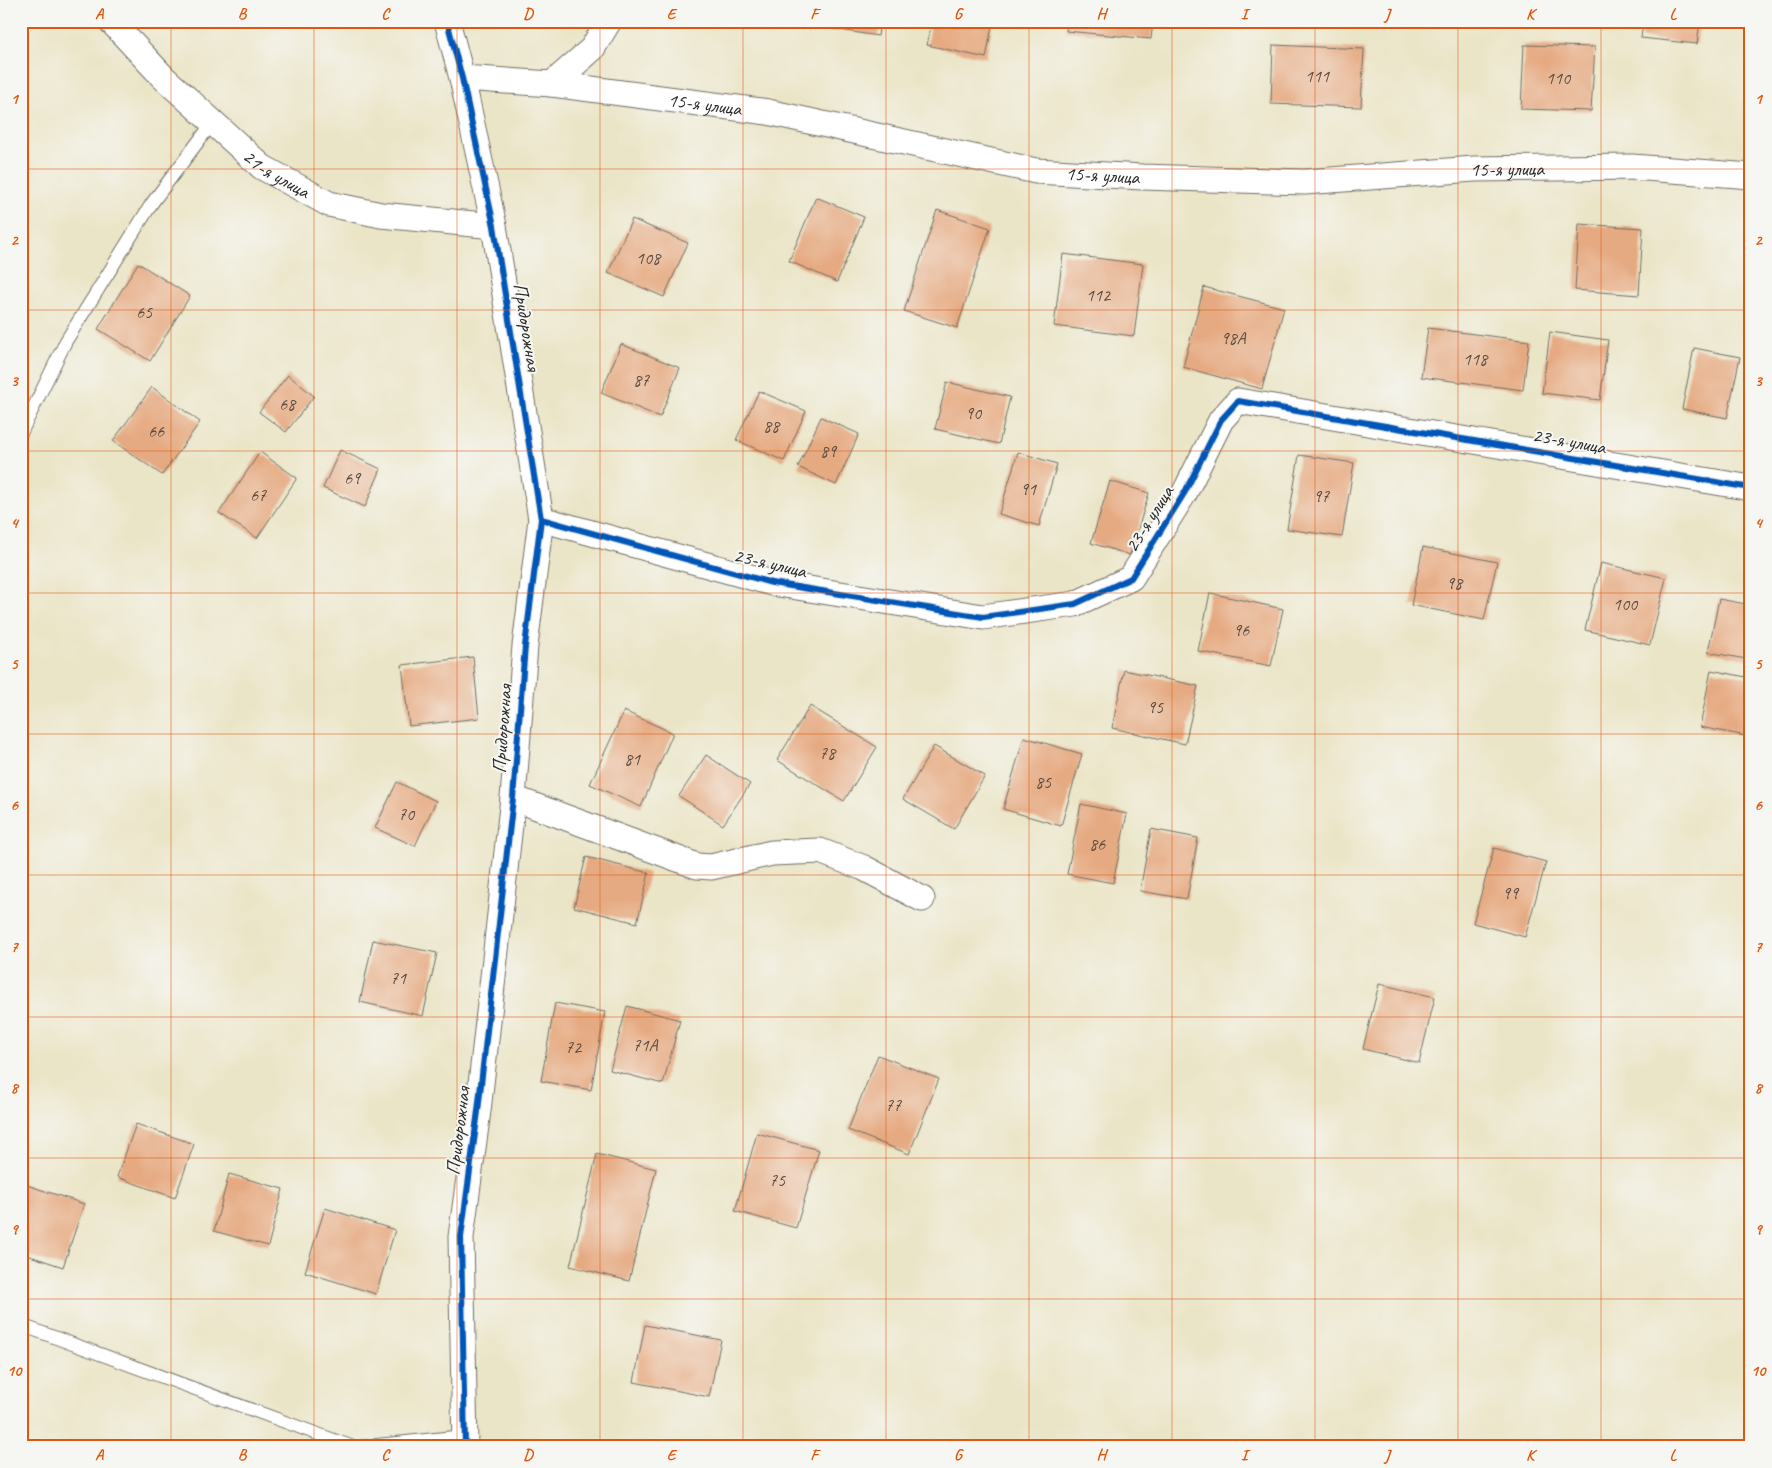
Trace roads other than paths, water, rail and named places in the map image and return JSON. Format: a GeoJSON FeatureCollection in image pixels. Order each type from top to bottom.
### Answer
{"type":"FeatureCollection","features":[{"type":"Feature","properties":{"kind":"street","name":"21-я улица"},"geometry":{"type":"LineString","coordinates":[[110,21],[163,77],[262,167],[329,204],[381,215],[494,226]]}},
{"type":"Feature","properties":{"kind":"street","name":"Придорожная"},"geometry":{"type":"LineString","coordinates":[[447,21],[462,78],[494,226],[542,520],[525,646],[513,798],[478,1111],[461,1237],[464,1442]]}},
{"type":"Feature","properties":{"kind":"street"},"geometry":{"type":"LineString","coordinates":[[552,84],[592,49],[609,21]]}},
{"type":"Feature","properties":{"kind":"street","name":"15-я улица"},"geometry":{"type":"LineString","coordinates":[[462,78],[552,84],[768,112],[1036,171],[1142,177],[1305,182],[1474,169],[1632,167],[1751,176]]}},
{"type":"Feature","properties":{"kind":"street","name":"23-я улица"},"geometry":{"type":"LineString","coordinates":[[542,520],[772,583],[983,616],[1075,604],[1131,578],[1185,492],[1221,420],[1238,401],[1751,488]]}},
{"type":"Feature","properties":{"kind":"street"},"geometry":{"type":"LineString","coordinates":[[513,798],[696,866],[711,867],[772,854],[820,851],[864,868],[922,899]]}},
{"type":"Feature","properties":{"kind":"lane"},"geometry":{"type":"LineString","coordinates":[[21,432],[66,341],[152,203],[213,122]]}},
{"type":"Feature","properties":{"kind":"lane"},"geometry":{"type":"LineString","coordinates":[[21,1325],[353,1447]]}},
{"type":"Feature","properties":{"kind":"lane"},"geometry":{"type":"LineString","coordinates":[[358,1447],[464,1442]]}}]}
